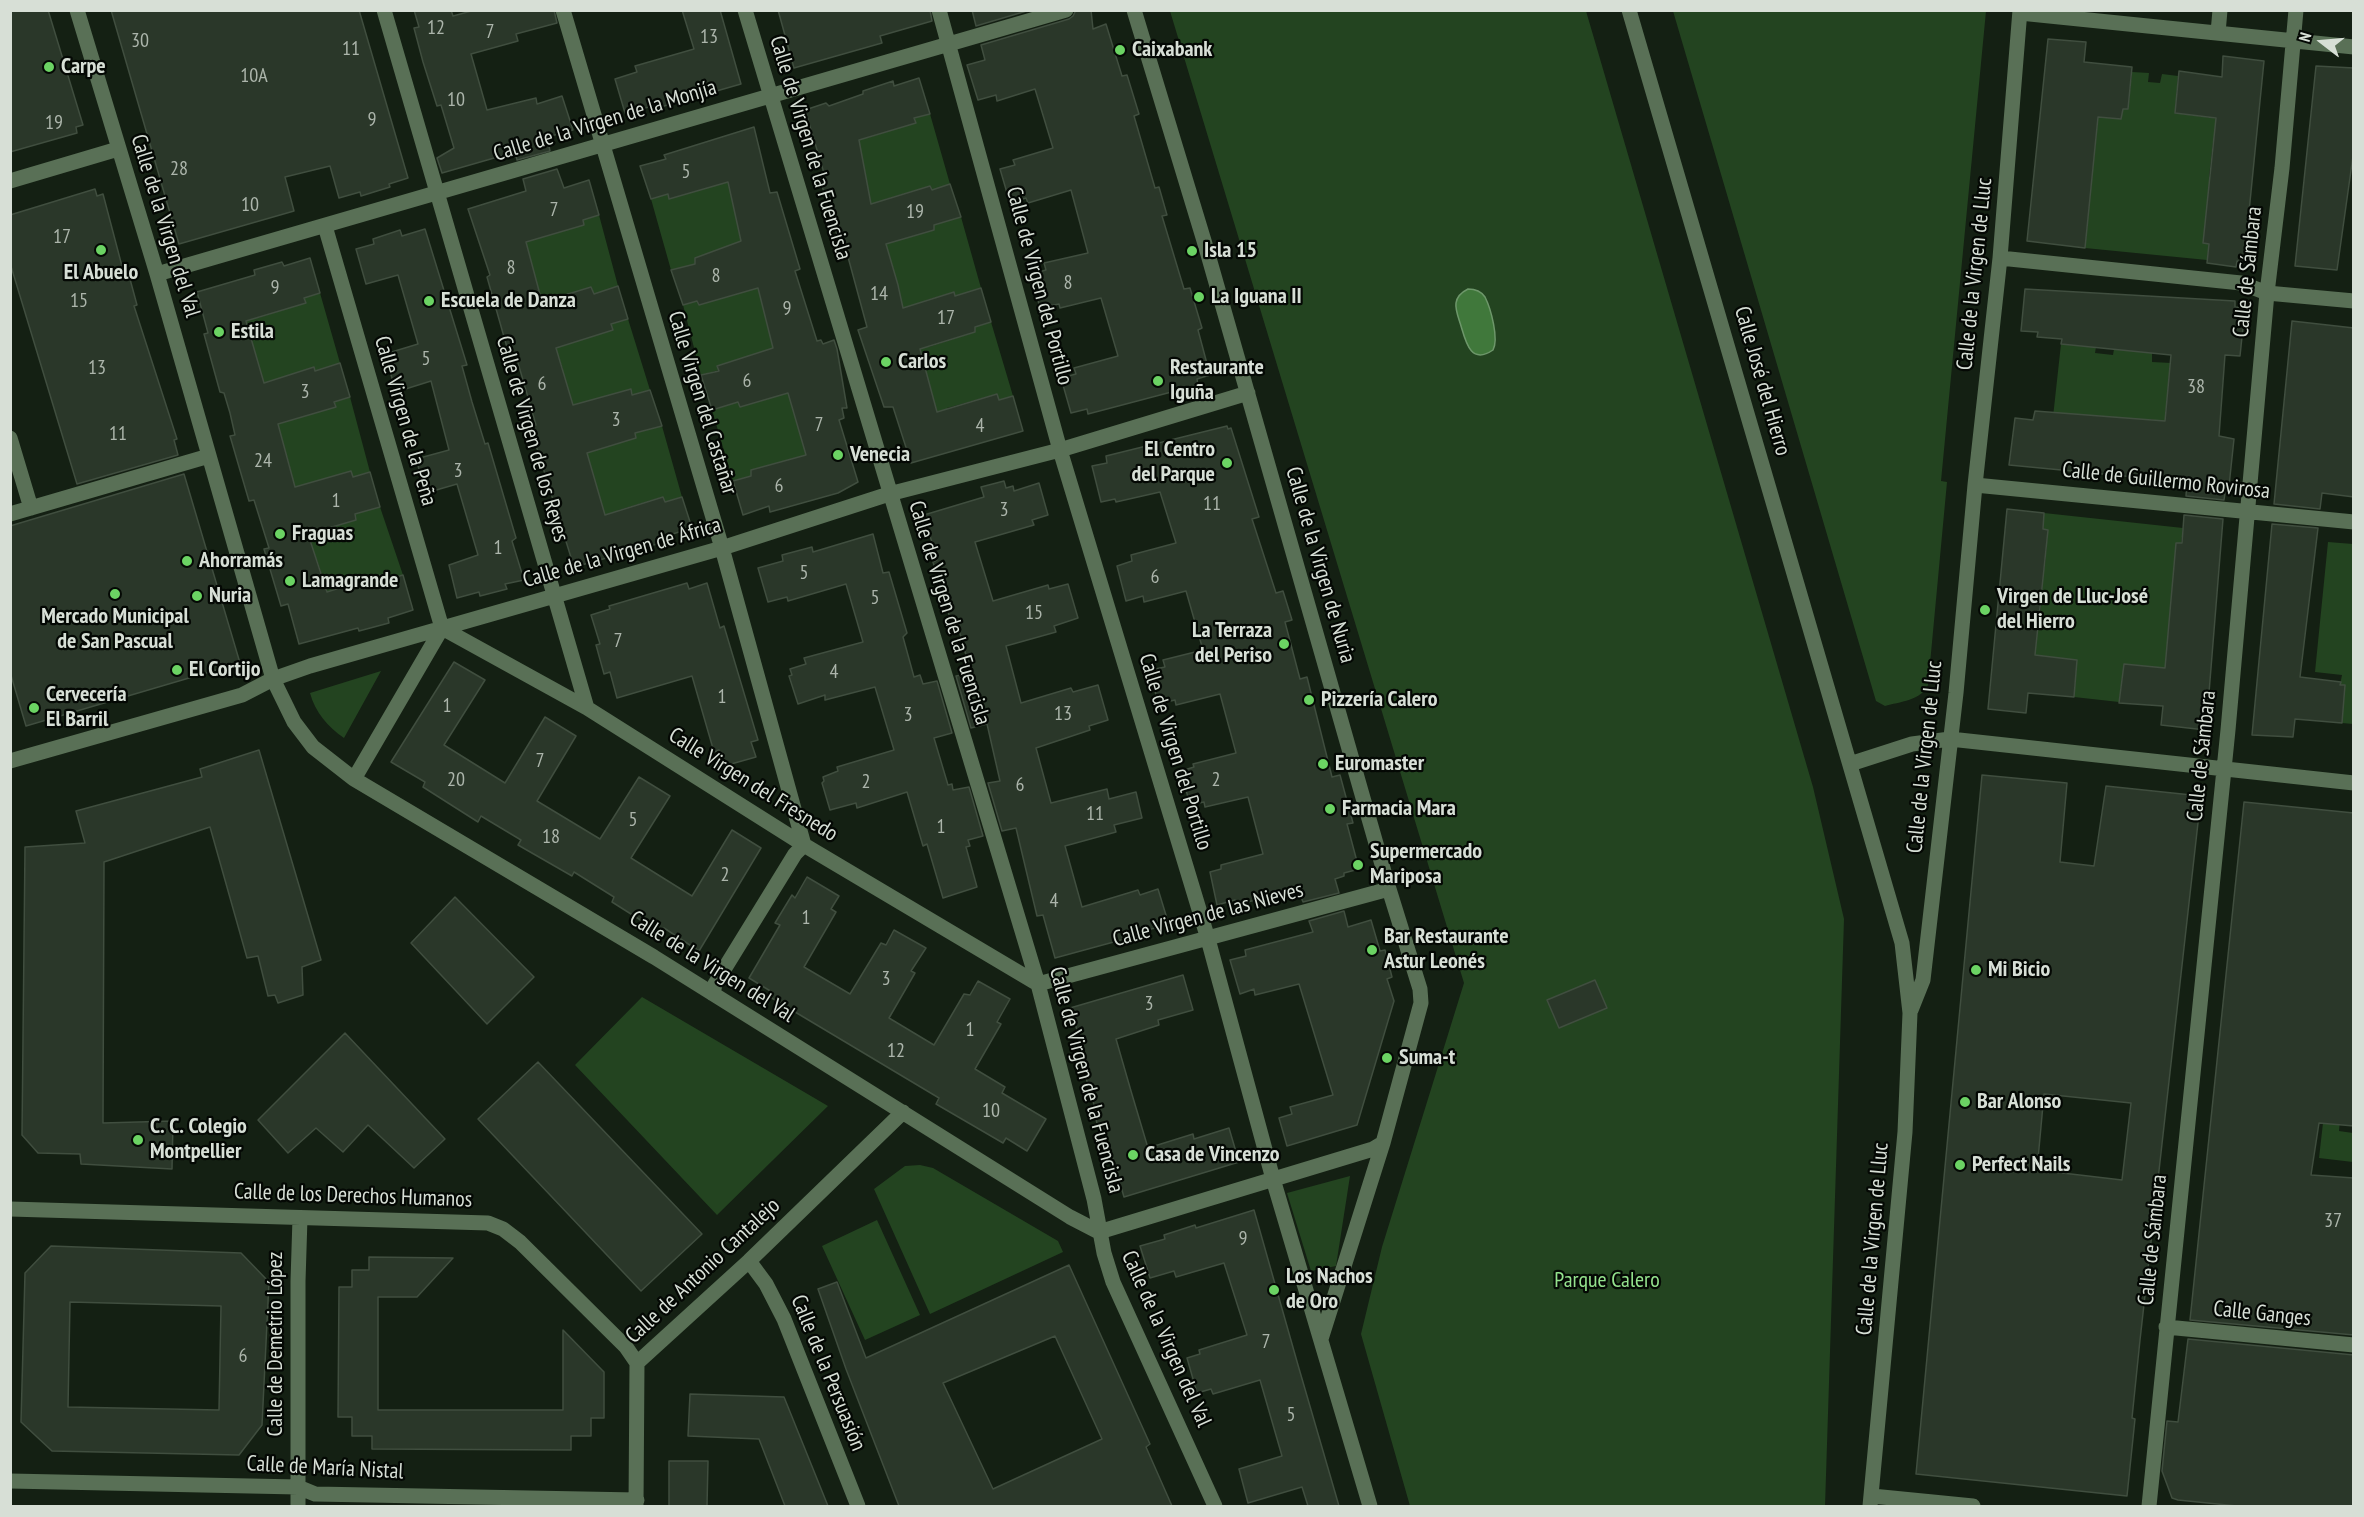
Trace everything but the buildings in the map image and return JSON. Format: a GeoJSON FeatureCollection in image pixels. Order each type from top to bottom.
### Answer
{"type":"FeatureCollection","features":[{"type":"Feature","properties":{"kind":"street","name":"Calle de la Virgen del Val"},"geometry":{"type":"LineString","coordinates":[[77,10],[157,274],[273,679],[294,722],[313,747],[354,779],[713,994],[1070,1217],[1099,1232],[1113,1282],[1215,1506]]}},
{"type":"Feature","properties":{"kind":"street","name":"Calle de Virgen de los Reyes"},"geometry":{"type":"LineString","coordinates":[[384,10],[587,708]]}},
{"type":"Feature","properties":{"kind":"street","name":"Calle Virgen del Castañar"},"geometry":{"type":"LineString","coordinates":[[563,10],[722,548],[804,845]]}},
{"type":"Feature","properties":{"kind":"street","name":"Calle de Virgen de la Fuencisla"},"geometry":{"type":"LineString","coordinates":[[745,10],[1038,984],[1094,1199],[1099,1232]]}},
{"type":"Feature","properties":{"kind":"street","name":"Calle de Virgen del Portillo"},"geometry":{"type":"LineString","coordinates":[[939,10],[1060,450],[1208,939],[1273,1179],[1370,1506]]}},
{"type":"Feature","properties":{"kind":"street","name":"Calle de la Virgen de la Monjía"},"geometry":{"type":"LineString","coordinates":[[157,274],[437,195],[1066,10]]}},
{"type":"Feature","properties":{"kind":"street","name":"Calle de la Virgen de Nuria"},"geometry":{"type":"LineString","coordinates":[[1134,10],[1248,393],[1389,889],[1420,989],[1421,1003],[1383,1143],[1321,1339]]}},
{"type":"Feature","properties":{"kind":"street","name":"Calle José del Hierro"},"geometry":{"type":"LineString","coordinates":[[1629,10],[1902,943],[1910,1013]]}},
{"type":"Feature","properties":{"kind":"street"},"geometry":{"type":"LineString","coordinates":[[2218,33],[2220,10]]}},
{"type":"Feature","properties":{"kind":"street","name":"Calle de Sámbara"},"geometry":{"type":"LineString","coordinates":[[2149,1506],[2296,10]]}},
{"type":"Feature","properties":{"kind":"street"},"geometry":{"type":"LineString","coordinates":[[2020,12],[2097,15],[2218,33],[2354,47]]}},
{"type":"Feature","properties":{"kind":"street","name":"Calle de la Virgen de Lluc"},"geometry":{"type":"LineString","coordinates":[[1871,1501],[1904,1142],[1910,1013],[1923,980],[1950,739],[2000,258],[2020,12]]}},
{"type":"Feature","properties":{"kind":"street"},"geometry":{"type":"LineString","coordinates":[[10,181],[118,149]]}},
{"type":"Feature","properties":{"kind":"street","name":"Calle Virgen de la Peña"},"geometry":{"type":"LineString","coordinates":[[326,226],[442,628]]}},
{"type":"Feature","properties":{"kind":"street"},"geometry":{"type":"LineString","coordinates":[[2000,258],[2241,283],[2267,293],[2354,301]]}},
{"type":"Feature","properties":{"kind":"street","name":"Calle de la Virgen de África"},"geometry":{"type":"LineString","coordinates":[[10,761],[242,695],[273,679],[310,666],[722,548],[889,494],[1060,450],[1248,393]]}},
{"type":"Feature","properties":{"kind":"street"},"geometry":{"type":"LineString","coordinates":[[10,438],[31,508]]}},
{"type":"Feature","properties":{"kind":"street"},"geometry":{"type":"LineString","coordinates":[[10,514],[209,456]]}},
{"type":"Feature","properties":{"kind":"street","name":"Calle de Guillermo Rovirosa"},"geometry":{"type":"LineString","coordinates":[[1975,485],[2354,522]]}},
{"type":"Feature","properties":{"kind":"street"},"geometry":{"type":"LineString","coordinates":[[354,779],[442,628]]}},
{"type":"Feature","properties":{"kind":"street","name":"Calle Virgen del Fresnedo"},"geometry":{"type":"LineString","coordinates":[[442,628],[587,708],[804,845],[1038,984]]}},
{"type":"Feature","properties":{"kind":"street"},"geometry":{"type":"LineString","coordinates":[[1850,764],[1912,744],[1950,739],[2354,783]]}},
{"type":"Feature","properties":{"kind":"street"},"geometry":{"type":"LineString","coordinates":[[713,994],[715,984],[795,854],[804,845]]}},
{"type":"Feature","properties":{"kind":"street","name":"Calle Virgen de las Nieves"},"geometry":{"type":"LineString","coordinates":[[1038,984],[1389,889]]}},
{"type":"Feature","properties":{"kind":"street","name":"Calle de Antonio Cantalejo"},"geometry":{"type":"LineString","coordinates":[[637,1503],[637,1363],[749,1260],[903,1112]]}},
{"type":"Feature","properties":{"kind":"street"},"geometry":{"type":"LineString","coordinates":[[1099,1232],[1373,1149],[1383,1143]]}},
{"type":"Feature","properties":{"kind":"street","name":"Calle de los Derechos Humanos"},"geometry":{"type":"LineString","coordinates":[[10,1209],[488,1222],[503,1229],[520,1242],[626,1347],[637,1363]]}},
{"type":"Feature","properties":{"kind":"street","name":"Calle de Demetrio López"},"geometry":{"type":"LineString","coordinates":[[298,1506],[300,1218]]}},
{"type":"Feature","properties":{"kind":"street","name":"Calle de la Persuasión"},"geometry":{"type":"LineString","coordinates":[[749,1260],[766,1284],[784,1319],[858,1506]]}},
{"type":"Feature","properties":{"kind":"street","name":"Calle Ganges"},"geometry":{"type":"LineString","coordinates":[[2166,1327],[2354,1345]]}},
{"type":"Feature","properties":{"kind":"street","name":"Calle de María Nistal"},"geometry":{"type":"LineString","coordinates":[[10,1481],[298,1487],[315,1494],[637,1503]]}},
{"type":"Feature","properties":{"kind":"street"},"geometry":{"type":"LineString","coordinates":[[1871,1501],[1973,1506]]}},
{"type":"Feature","properties":{"kind":"green space","name":"Parque Calero"},"geometry":{"type":"Polygon","coordinates":[[[1170,11],[1586,11],[1813,787],[1844,919],[1825,1506],[1410,1506],[1361,1334],[1382,1247],[1464,983],[1170,11]]]}},
{"type":"Feature","properties":{"kind":"green space"},"geometry":{"type":"Polygon","coordinates":[[[1673,11],[1986,11],[1941,481],[1947,482],[1928,685],[1921,694],[1909,700],[1885,706],[1876,701],[1673,11]]]}},
{"type":"Feature","properties":{"kind":"green space"},"geometry":{"type":"Polygon","coordinates":[[[2132,72],[2149,73],[2148,82],[2160,83],[2162,74],[2178,76],[2175,113],[2220,119],[2213,142],[2209,177],[2215,179],[2204,243],[2209,244],[2207,260],[2085,248],[2098,117],[2121,119],[2123,109],[2128,109],[2132,72]]]}},
{"type":"Feature","properties":{"kind":"green space"},"geometry":{"type":"Polygon","coordinates":[[[930,114],[950,184],[932,190],[930,186],[886,199],[871,207],[848,137],[867,138],[915,123],[914,118],[930,114]]]}},
{"type":"Feature","properties":{"kind":"green space"},"geometry":{"type":"Polygon","coordinates":[[[731,177],[752,246],[723,248],[695,258],[695,264],[671,270],[651,199],[668,194],[669,199],[714,186],[715,181],[731,177]]]}},
{"type":"Feature","properties":{"kind":"green space"},"geometry":{"type":"Polygon","coordinates":[[[599,215],[618,286],[594,294],[591,287],[537,308],[533,272],[519,239],[536,239],[584,225],[583,220],[599,215]]]}},
{"type":"Feature","properties":{"kind":"green space"},"geometry":{"type":"Polygon","coordinates":[[[961,217],[981,288],[955,296],[954,292],[927,300],[901,313],[899,287],[888,274],[894,270],[890,259],[878,241],[907,238],[934,230],[934,225],[961,217]]]}},
{"type":"Feature","properties":{"kind":"green space"},"geometry":{"type":"Polygon","coordinates":[[[761,283],[781,353],[701,375],[683,305],[697,301],[699,305],[761,283]]]}},
{"type":"Feature","properties":{"kind":"green space"},"geometry":{"type":"Polygon","coordinates":[[[320,293],[340,363],[315,371],[314,367],[287,376],[285,381],[260,388],[241,316],[258,318],[305,303],[304,298],[320,293]]]}},
{"type":"Feature","properties":{"kind":"green space"},"geometry":{"type":"Polygon","coordinates":[[[628,319],[650,390],[632,395],[631,390],[569,414],[557,372],[563,370],[559,357],[549,345],[565,345],[613,330],[611,324],[628,319]]]}},
{"type":"Feature","properties":{"kind":"green space"},"geometry":{"type":"Polygon","coordinates":[[[991,322],[1013,396],[999,400],[997,394],[947,408],[949,418],[936,422],[927,375],[912,345],[929,347],[975,332],[975,327],[991,322]]]}},
{"type":"Feature","properties":{"kind":"green space"},"geometry":{"type":"Polygon","coordinates":[[[2061,344],[2096,347],[2095,353],[2113,355],[2114,349],[2152,353],[2152,362],[2171,363],[2165,418],[2169,422],[2147,419],[2145,427],[2107,417],[2053,417],[2061,344]]]}},
{"type":"Feature","properties":{"kind":"green space"},"geometry":{"type":"Polygon","coordinates":[[[792,386],[814,457],[795,458],[751,470],[751,476],[733,481],[712,410],[738,402],[740,407],[768,399],[792,386]]]}},
{"type":"Feature","properties":{"kind":"green space"},"geometry":{"type":"Polygon","coordinates":[[[350,397],[370,472],[353,477],[351,471],[306,484],[292,495],[287,456],[269,420],[336,406],[334,402],[350,397]]]}},
{"type":"Feature","properties":{"kind":"green space"},"geometry":{"type":"Polygon","coordinates":[[[662,426],[682,497],[665,502],[662,497],[619,510],[602,522],[579,447],[605,447],[635,438],[635,433],[662,426]]]}},
{"type":"Feature","properties":{"kind":"green space"},"geometry":{"type":"Polygon","coordinates":[[[380,507],[403,575],[386,580],[384,574],[338,588],[323,598],[318,562],[301,529],[328,528],[356,520],[355,514],[380,507]]]}},
{"type":"Feature","properties":{"kind":"green space"},"geometry":{"type":"Polygon","coordinates":[[[2044,513],[2183,528],[2170,616],[2169,669],[2124,665],[2119,702],[2074,697],[2077,660],[2031,655],[2038,630],[2042,597],[2037,596],[2045,565],[2048,530],[2043,529],[2044,513]]]}},
{"type":"Feature","properties":{"kind":"green space"},"geometry":{"type":"Polygon","coordinates":[[[2328,542],[2353,544],[2353,724],[2342,723],[2344,685],[2340,685],[2342,675],[2315,672],[2328,542]]]}},
{"type":"Feature","properties":{"kind":"green space"},"geometry":{"type":"Polygon","coordinates":[[[381,671],[344,738],[323,718],[310,693],[381,671]]]}},
{"type":"Feature","properties":{"kind":"green space"},"geometry":{"type":"Polygon","coordinates":[[[642,997],[828,1106],[717,1215],[575,1065],[642,997]]]}},
{"type":"Feature","properties":{"kind":"green space"},"geometry":{"type":"Polygon","coordinates":[[[2331,1053],[2346,1054],[2339,1131],[2353,1133],[2353,1162],[2319,1158],[2331,1053]]]}},
{"type":"Feature","properties":{"kind":"green space"},"geometry":{"type":"Polygon","coordinates":[[[920,1165],[933,1168],[1058,1241],[1063,1252],[930,1314],[874,1189],[905,1166],[920,1165]]]}},
{"type":"Feature","properties":{"kind":"green space"},"geometry":{"type":"Polygon","coordinates":[[[1350,1176],[1336,1266],[1311,1271],[1287,1193],[1350,1176]]]}},
{"type":"Feature","properties":{"kind":"green space"},"geometry":{"type":"Polygon","coordinates":[[[877,1220],[920,1315],[865,1340],[822,1246],[877,1220]]]}},
{"type":"Feature","properties":{"kind":"shaded area"},"geometry":{"type":"Polygon","coordinates":[[[1468,289],[1473,289],[1485,297],[1492,316],[1495,345],[1493,350],[1486,354],[1479,355],[1471,350],[1457,314],[1457,298],[1468,289]]]}},
{"type":"Feature","properties":{"kind":"place","name":"Caixabank"},"geometry":{"type":"Point","coordinates":[1120,50]}},
{"type":"Feature","properties":{"kind":"place","name":"Carpe"},"geometry":{"type":"Point","coordinates":[49,67]}},
{"type":"Feature","properties":{"kind":"place","name":"El Abuelo"},"geometry":{"type":"Point","coordinates":[101,250]}},
{"type":"Feature","properties":{"kind":"place","name":"Isla 15"},"geometry":{"type":"Point","coordinates":[1192,251]}},
{"type":"Feature","properties":{"kind":"place","name":"La Iguana II"},"geometry":{"type":"Point","coordinates":[1199,297]}},
{"type":"Feature","properties":{"kind":"place","name":"Escuela de Danza"},"geometry":{"type":"Point","coordinates":[429,301]}},
{"type":"Feature","properties":{"kind":"place","name":"Estila"},"geometry":{"type":"Point","coordinates":[219,332]}},
{"type":"Feature","properties":{"kind":"place","name":"Carlos"},"geometry":{"type":"Point","coordinates":[886,362]}},
{"type":"Feature","properties":{"kind":"place","name":"Restaurante Iguña"},"geometry":{"type":"Point","coordinates":[1158,381]}},
{"type":"Feature","properties":{"kind":"place","name":"Venecia"},"geometry":{"type":"Point","coordinates":[838,455]}},
{"type":"Feature","properties":{"kind":"place","name":"El Centro del Parque"},"geometry":{"type":"Point","coordinates":[1227,463]}},
{"type":"Feature","properties":{"kind":"place","name":"Fraguas"},"geometry":{"type":"Point","coordinates":[280,534]}},
{"type":"Feature","properties":{"kind":"place","name":"Ahorramás"},"geometry":{"type":"Point","coordinates":[187,561]}},
{"type":"Feature","properties":{"kind":"place","name":"Lamagrande"},"geometry":{"type":"Point","coordinates":[290,581]}},
{"type":"Feature","properties":{"kind":"place","name":"Mercado Municipal de San Pascual"},"geometry":{"type":"Point","coordinates":[115,594]}},
{"type":"Feature","properties":{"kind":"place","name":"Nuria"},"geometry":{"type":"Point","coordinates":[197,596]}},
{"type":"Feature","properties":{"kind":"place","name":"Virgen de Lluc-José del Hierro"},"geometry":{"type":"Point","coordinates":[1985,610]}},
{"type":"Feature","properties":{"kind":"place","name":"La Terraza del Periso"},"geometry":{"type":"Point","coordinates":[1284,644]}},
{"type":"Feature","properties":{"kind":"place","name":"El Cortijo"},"geometry":{"type":"Point","coordinates":[177,670]}},
{"type":"Feature","properties":{"kind":"place","name":"Pizzería Calero"},"geometry":{"type":"Point","coordinates":[1309,700]}},
{"type":"Feature","properties":{"kind":"place","name":"Cervecería El Barril"},"geometry":{"type":"Point","coordinates":[34,708]}},
{"type":"Feature","properties":{"kind":"place","name":"Euromaster"},"geometry":{"type":"Point","coordinates":[1323,764]}},
{"type":"Feature","properties":{"kind":"place","name":"Farmacia Mara"},"geometry":{"type":"Point","coordinates":[1330,809]}},
{"type":"Feature","properties":{"kind":"place","name":"Supermercado Mariposa"},"geometry":{"type":"Point","coordinates":[1358,865]}},
{"type":"Feature","properties":{"kind":"place","name":"Bar Restaurante Astur Leonés"},"geometry":{"type":"Point","coordinates":[1372,950]}},
{"type":"Feature","properties":{"kind":"place","name":"Mi Bicio"},"geometry":{"type":"Point","coordinates":[1976,970]}},
{"type":"Feature","properties":{"kind":"place","name":"Suma-t"},"geometry":{"type":"Point","coordinates":[1387,1058]}},
{"type":"Feature","properties":{"kind":"place","name":"Bar Alonso"},"geometry":{"type":"Point","coordinates":[1965,1102]}},
{"type":"Feature","properties":{"kind":"place","name":"C. C. Colegio Montpellier"},"geometry":{"type":"Point","coordinates":[138,1140]}},
{"type":"Feature","properties":{"kind":"place","name":"Casa de Vincenzo"},"geometry":{"type":"Point","coordinates":[1133,1155]}},
{"type":"Feature","properties":{"kind":"place","name":"Perfect Nails"},"geometry":{"type":"Point","coordinates":[1960,1165]}},
{"type":"Feature","properties":{"kind":"place","name":"Los Nachos de Oro"},"geometry":{"type":"Point","coordinates":[1274,1290]}}]}
